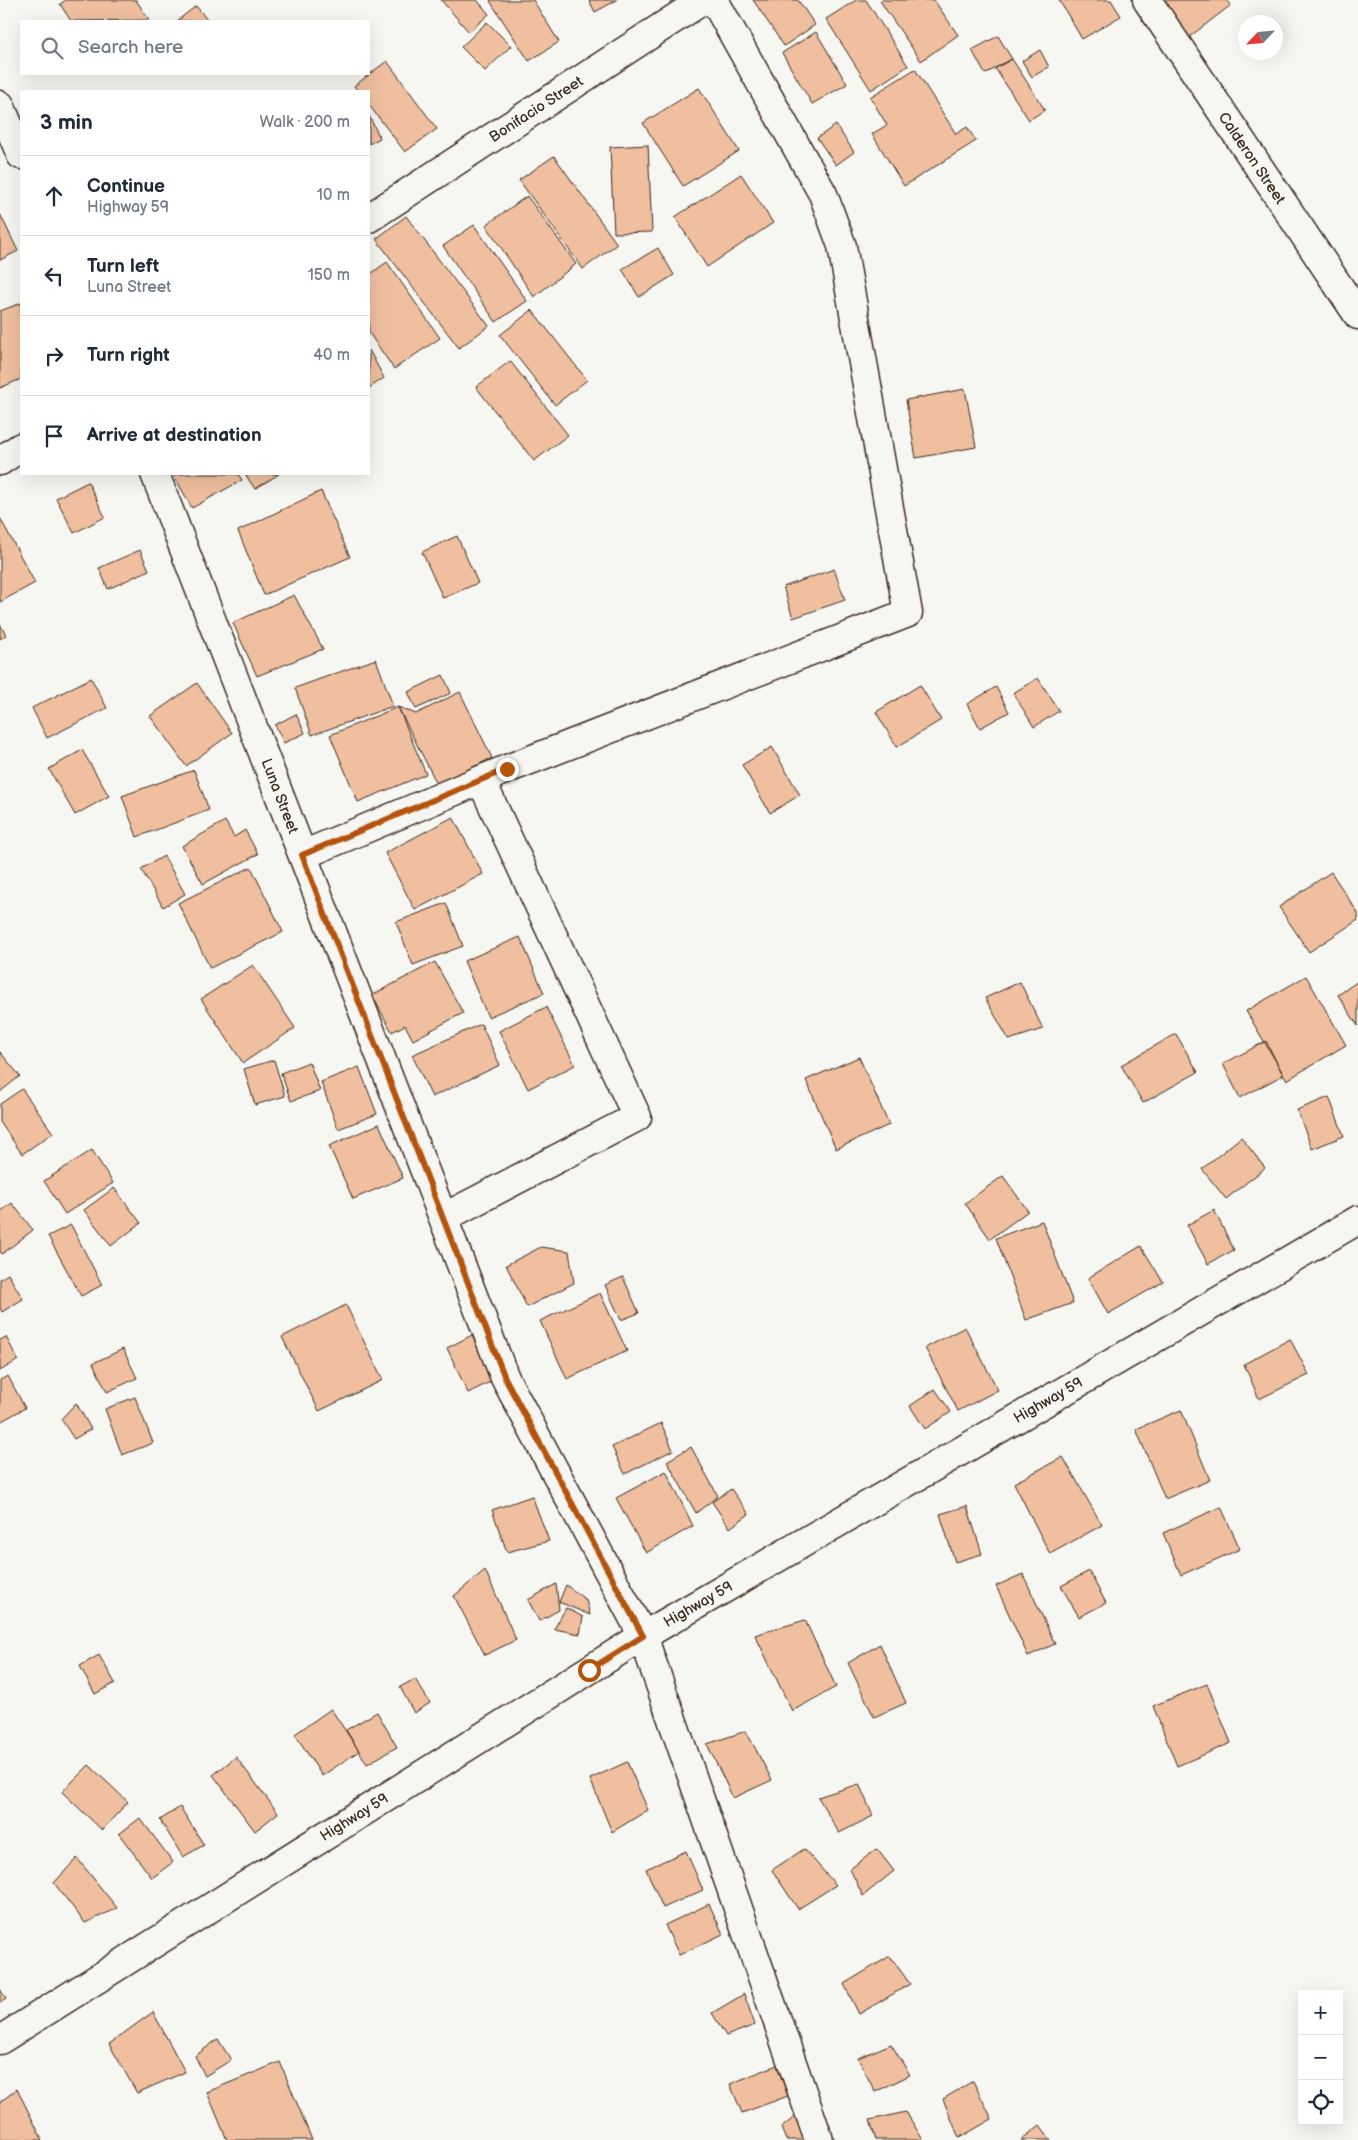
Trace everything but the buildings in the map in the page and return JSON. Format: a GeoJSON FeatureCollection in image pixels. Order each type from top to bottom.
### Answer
{"type":"FeatureCollection","features":[{"type":"Feature","properties":{"kind":"street","name":"Bonifacio Street"},"geometry":{"type":"LineString","coordinates":[[370,217],[703,0]]}},
{"type":"Feature","properties":{"kind":"street"},"geometry":{"type":"LineString","coordinates":[[302,855],[481,780],[908,613],[842,246],[823,194],[714,0]]}},
{"type":"Feature","properties":{"kind":"street","name":"Calderon Street"},"geometry":{"type":"LineString","coordinates":[[1147,0],[1358,315]]}},
{"type":"Feature","properties":{"kind":"street"},"geometry":{"type":"LineString","coordinates":[[0,105],[20,152]]}},
{"type":"Feature","properties":{"kind":"street"},"geometry":{"type":"LineString","coordinates":[[0,461],[20,448]]}},
{"type":"Feature","properties":{"kind":"street","name":"Luna Street"},"geometry":{"type":"LineString","coordinates":[[155,475],[505,1378],[643,1636],[819,2140]]}},
{"type":"Feature","properties":{"kind":"street"},"geometry":{"type":"LineString","coordinates":[[443,1218],[638,1117],[481,780]]}},
{"type":"Feature","properties":{"kind":"street","name":"Highway 59"},"geometry":{"type":"LineString","coordinates":[[0,2040],[643,1636],[1358,1220]]}},
{"type":"Feature","properties":{"kind":"route"},"geometry":{"type":"LineString","coordinates":[[507,769],[302,855],[505,1378],[643,1636],[589,1670]]}}]}
